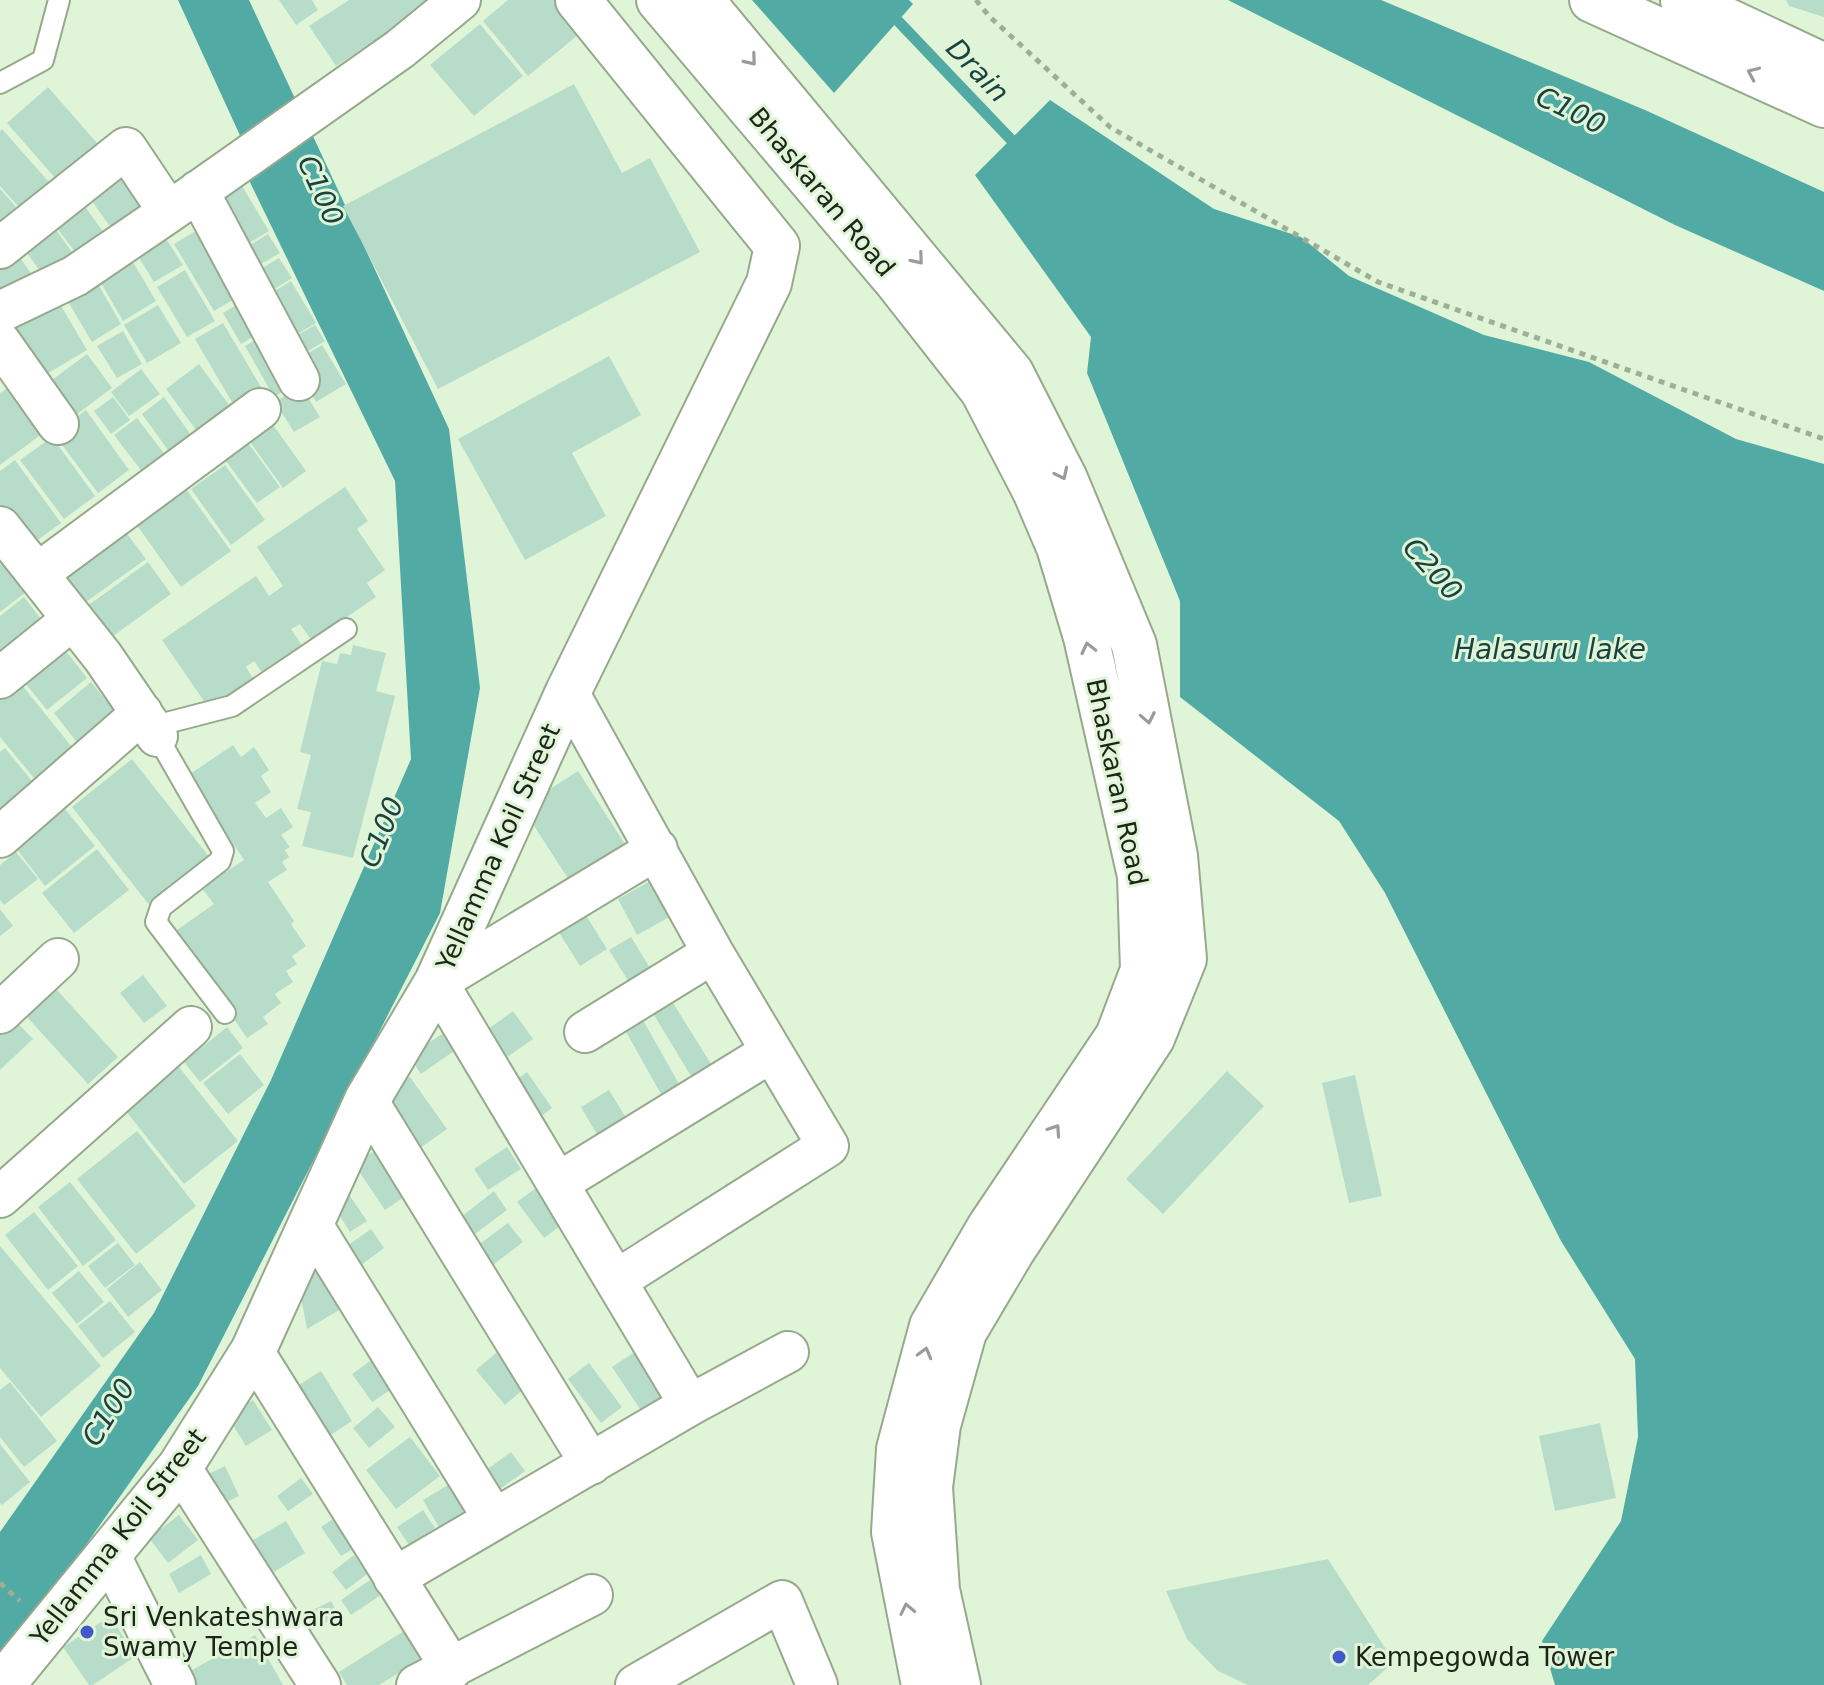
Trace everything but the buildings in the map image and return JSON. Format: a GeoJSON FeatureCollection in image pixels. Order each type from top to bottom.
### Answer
{"type":"FeatureCollection","features":[{"type":"Feature","properties":{"kind":"main road","name":"Yellamma Koil Street"},"geometry":{"type":"LineString","coordinates":[[17,1679],[180,1467],[253,1351],[367,1100],[437,982],[568,692],[769,283],[777,246],[578,0]]}},
{"type":"Feature","properties":{"kind":"main road","name":"Bhaskaran Road"},"geometry":{"type":"LineString","coordinates":[[659,0],[895,279],[983,391],[1035,491],[1059,547],[1184,959],[1152,1038],[1012,1251],[964,1332],[938,1425],[930,1487],[937,1590],[958,1685]]}},
{"type":"Feature","properties":{"kind":"main road","name":"Bhaskaran Road"},"geometry":{"type":"LineString","coordinates":[[701,0],[1011,373],[1076,501],[1134,645],[1158,870],[1143,970],[1118,1036],[989,1228],[932,1326],[899,1449],[894,1532],[924,1685]]}},
{"type":"Feature","properties":{"kind":"main road"},"geometry":{"type":"LineString","coordinates":[[1592,0],[1707,17],[1824,66]]}},
{"type":"Feature","properties":{"kind":"main road"},"geometry":{"type":"LineString","coordinates":[[1707,17],[1824,105]]}},
{"type":"Feature","properties":{"kind":"street"},"geometry":{"type":"LineString","coordinates":[[0,312],[75,276],[400,49],[460,0]]}},
{"type":"Feature","properties":{"kind":"street"},"geometry":{"type":"LineString","coordinates":[[0,248],[126,148],[184,202],[299,380]]}},
{"type":"Feature","properties":{"kind":"street"},"geometry":{"type":"LineString","coordinates":[[0,342],[58,424]]}},
{"type":"Feature","properties":{"kind":"street"},"geometry":{"type":"LineString","coordinates":[[37,574],[260,409]]}},
{"type":"Feature","properties":{"kind":"street"},"geometry":{"type":"LineString","coordinates":[[0,837],[150,725],[73,619],[3,537]]}},
{"type":"Feature","properties":{"kind":"street"},"geometry":{"type":"LineString","coordinates":[[0,678],[73,619]]}},
{"type":"Feature","properties":{"kind":"street"},"geometry":{"type":"LineString","coordinates":[[568,692],[713,953],[828,1146],[617,1280]]}},
{"type":"Feature","properties":{"kind":"street"},"geometry":{"type":"LineString","coordinates":[[657,849],[437,982],[690,1405]]}},
{"type":"Feature","properties":{"kind":"street"},"geometry":{"type":"LineString","coordinates":[[585,1032],[713,953]]}},
{"type":"Feature","properties":{"kind":"street"},"geometry":{"type":"LineString","coordinates":[[0,1013],[58,959]]}},
{"type":"Feature","properties":{"kind":"street"},"geometry":{"type":"LineString","coordinates":[[0,1197],[208,1020]]}},
{"type":"Feature","properties":{"kind":"street"},"geometry":{"type":"LineString","coordinates":[[558,1183],[771,1052]]}},
{"type":"Feature","properties":{"kind":"street"},"geometry":{"type":"LineString","coordinates":[[367,1100],[591,1464]]}},
{"type":"Feature","properties":{"kind":"street"},"geometry":{"type":"LineString","coordinates":[[311,1223],[494,1519]]}},
{"type":"Feature","properties":{"kind":"street"},"geometry":{"type":"LineString","coordinates":[[253,1351],[394,1578],[434,1677],[592,1595]]}},
{"type":"Feature","properties":{"kind":"street"},"geometry":{"type":"LineString","coordinates":[[394,1578],[690,1405],[788,1352]]}},
{"type":"Feature","properties":{"kind":"street"},"geometry":{"type":"LineString","coordinates":[[180,1467],[320,1685]]}},
{"type":"Feature","properties":{"kind":"street"},"geometry":{"type":"LineString","coordinates":[[110,1556],[175,1685]]}},
{"type":"Feature","properties":{"kind":"street"},"geometry":{"type":"LineString","coordinates":[[650,1681],[782,1601],[817,1685]]}},
{"type":"Feature","properties":{"kind":"lane"},"geometry":{"type":"LineString","coordinates":[[0,83],[43,60],[59,0]]}},
{"type":"Feature","properties":{"kind":"lane"},"geometry":{"type":"LineString","coordinates":[[208,1020],[156,922],[161,907],[220,861],[223,851],[150,725],[232,706],[346,629]]}},
{"type":"Feature","properties":{"kind":"path"},"geometry":{"type":"LineString","coordinates":[[976,0],[989,16],[1110,127],[1378,282],[1824,439]]}},
{"type":"Feature","properties":{"kind":"water"},"geometry":{"type":"Polygon","coordinates":[[[178,0],[249,0],[298,105],[243,142],[178,0]]]}},
{"type":"Feature","properties":{"kind":"water"},"geometry":{"type":"Polygon","coordinates":[[[752,0],[909,0],[913,4],[834,93],[752,0]]]}},
{"type":"Feature","properties":{"kind":"water","name":"C100"},"geometry":{"type":"Polygon","coordinates":[[[1228,0],[1381,0],[1645,110],[1824,192],[1824,291],[1675,225],[1228,0]]]}},
{"type":"Feature","properties":{"kind":"water","name":"Halasuru lake"},"geometry":{"type":"Polygon","coordinates":[[[1050,100],[1214,209],[1301,237],[1349,276],[1484,335],[1589,362],[1736,439],[1824,464],[1824,1685],[1555,1685],[1542,1641],[1621,1521],[1638,1437],[1635,1359],[1561,1241],[1385,893],[1339,821],[1180,697],[1180,601],[1087,373],[1091,337],[975,175],[1050,100]]]}},
{"type":"Feature","properties":{"kind":"water","name":"C100"},"geometry":{"type":"Polygon","coordinates":[[[312,134],[449,429],[480,688],[440,913],[198,1386],[35,1617],[0,1659],[0,1532],[154,1313],[271,1080],[411,759],[395,481],[246,174],[312,134]]]}},
{"type":"Feature","properties":{"kind":"waterway","name":"Drain"},"geometry":{"type":"LineString","coordinates":[[878,0],[1018,147]]}},
{"type":"Feature","properties":{"kind":"place","name":"Sri Venkateshwara Swamy Temple"},"geometry":{"type":"Point","coordinates":[87,1632]}},
{"type":"Feature","properties":{"kind":"place","name":"Kempegowda Tower"},"geometry":{"type":"Point","coordinates":[1339,1657]}},
{"type":"Feature","properties":{"kind":"water label","name":"C200"},"geometry":{"type":"Point","coordinates":[1433,569]}}]}
